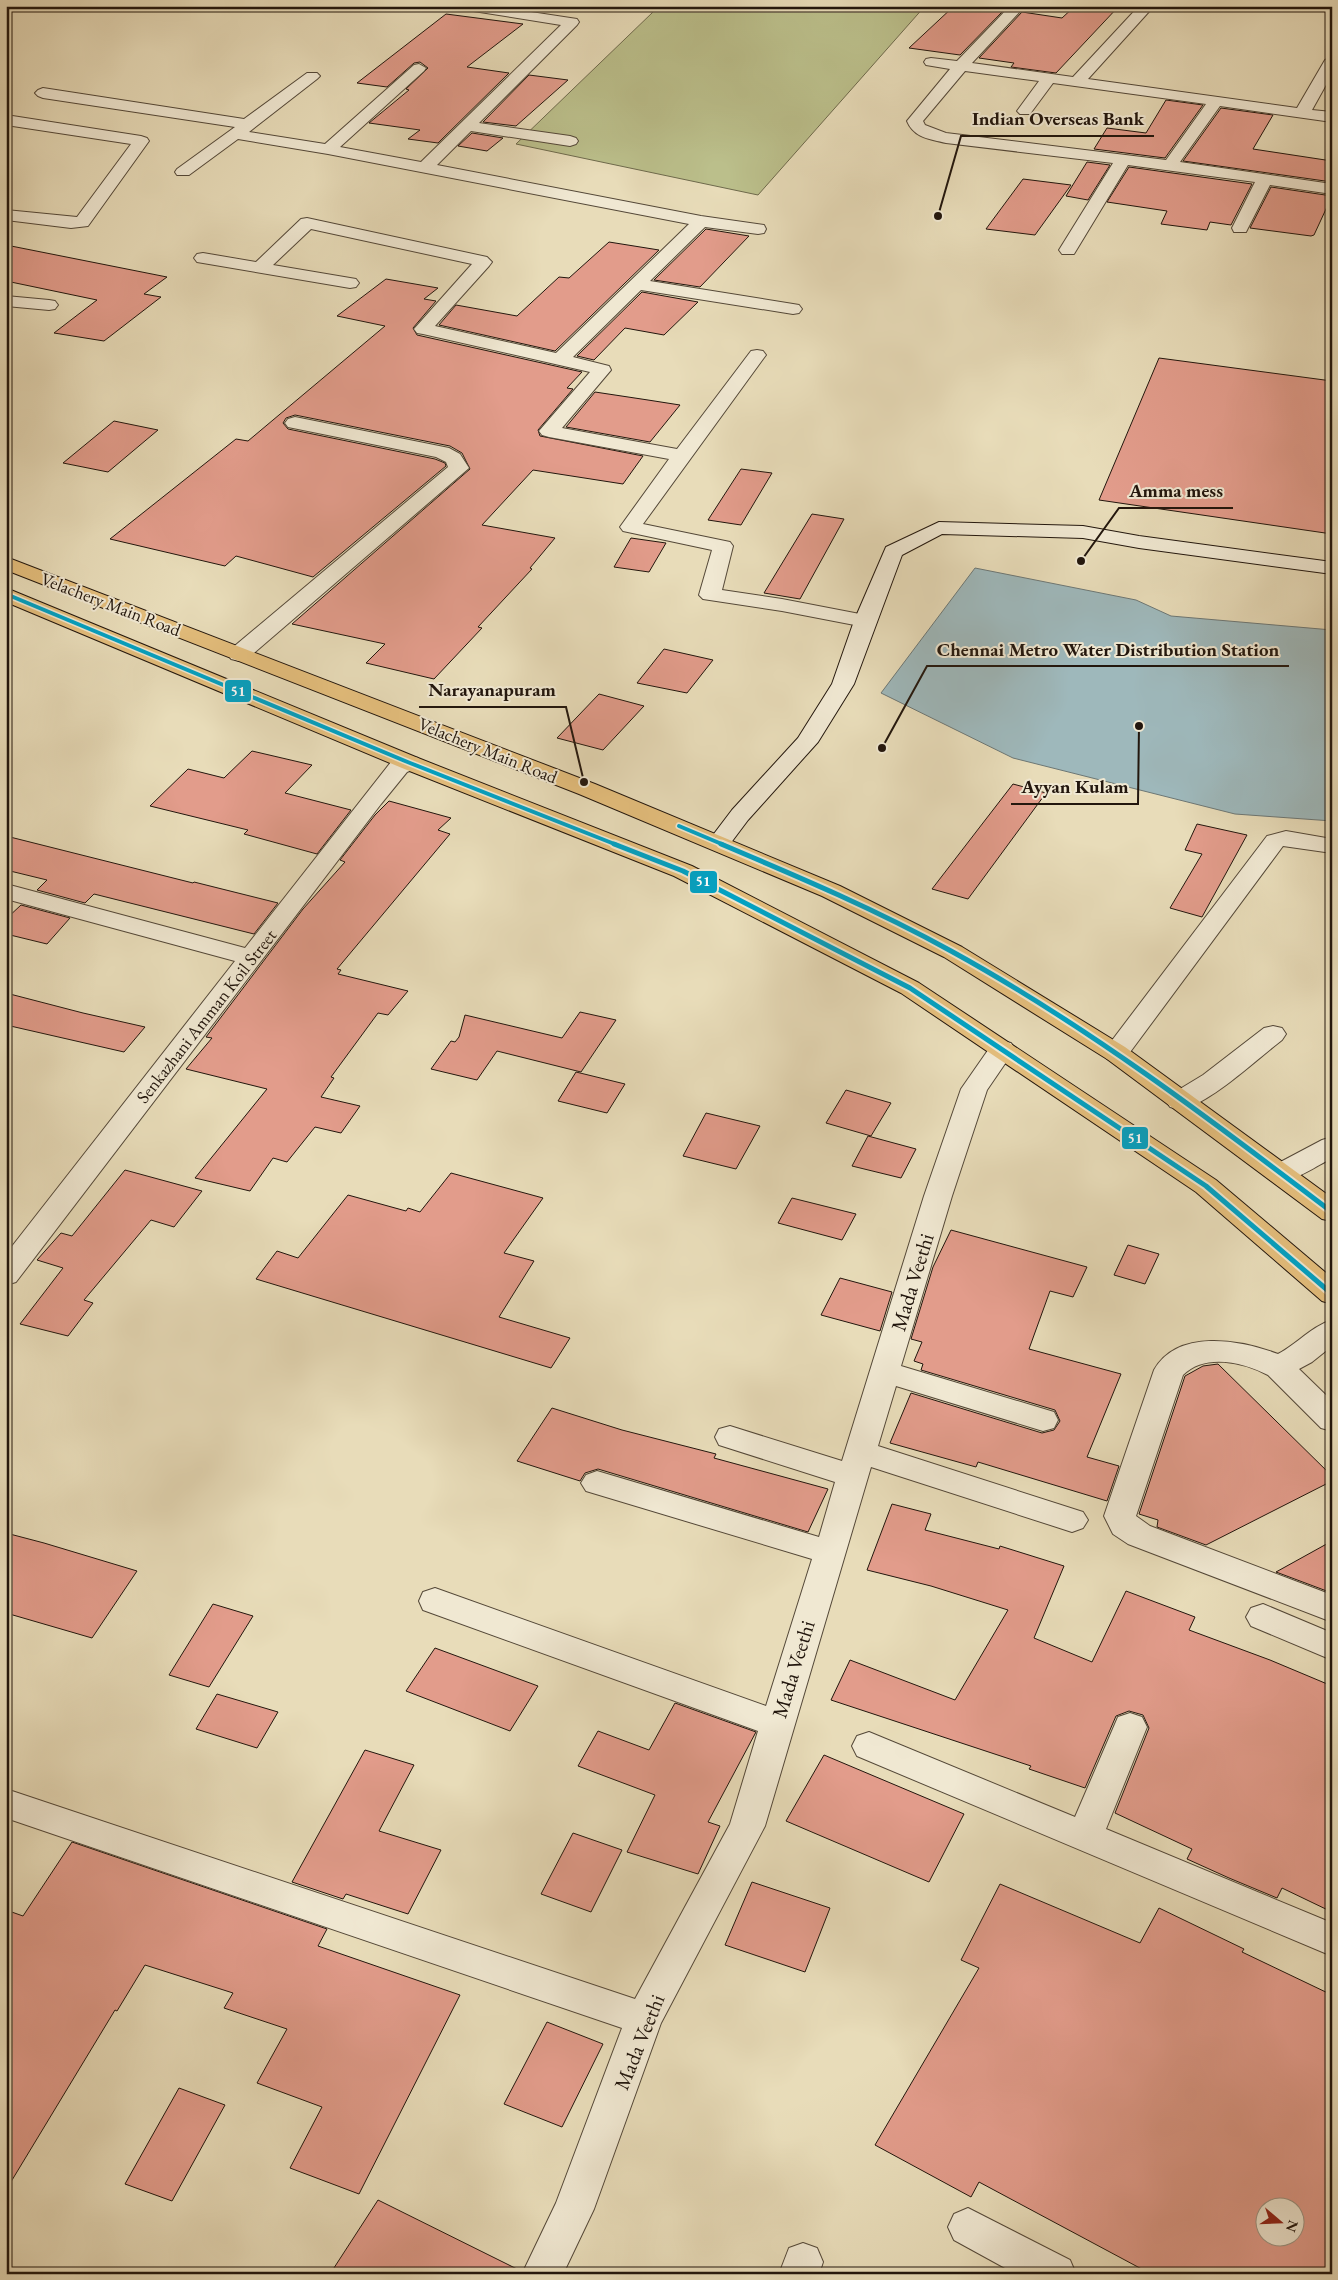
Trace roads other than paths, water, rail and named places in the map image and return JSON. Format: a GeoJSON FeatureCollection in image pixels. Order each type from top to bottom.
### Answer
{"type":"FeatureCollection","features":[{"type":"Feature","properties":{"kind":"main road","name":"Velachery Main Road"},"geometry":{"type":"LineString","coordinates":[[6,563],[405,717],[719,842],[831,891],[953,952],[1116,1053],[1332,1212]]}},
{"type":"Feature","properties":{"kind":"main road","name":"Velachery Main Road"},"geometry":{"type":"LineString","coordinates":[[6,594],[410,763],[683,872],[910,988],[1206,1186],[1332,1294]]}},
{"type":"Feature","properties":{"kind":"street"},"geometry":{"type":"LineString","coordinates":[[425,168],[572,22],[507,14],[496,8],[467,6]]}},
{"type":"Feature","properties":{"kind":"street"},"geometry":{"type":"LineString","coordinates":[[1018,6],[961,66],[915,121],[918,128],[929,134],[946,138],[1170,165],[1332,189]]}},
{"type":"Feature","properties":{"kind":"street"},"geometry":{"type":"LineString","coordinates":[[1076,83],[1147,6]]}},
{"type":"Feature","properties":{"kind":"street"},"geometry":{"type":"LineString","coordinates":[[1302,113],[1332,60]]}},
{"type":"Feature","properties":{"kind":"street"},"geometry":{"type":"LineString","coordinates":[[931,62],[1332,117]]}},
{"type":"Feature","properties":{"kind":"street"},"geometry":{"type":"LineString","coordinates":[[328,149],[419,68]]}},
{"type":"Feature","properties":{"kind":"street"},"geometry":{"type":"LineString","coordinates":[[183,172],[312,76]]}},
{"type":"Feature","properties":{"kind":"street"},"geometry":{"type":"LineString","coordinates":[[1025,111],[1049,79]]}},
{"type":"Feature","properties":{"kind":"street"},"geometry":{"type":"LineString","coordinates":[[43,93],[241,129],[328,149],[701,221],[758,229]]}},
{"type":"Feature","properties":{"kind":"street"},"geometry":{"type":"LineString","coordinates":[[1170,165],[1215,102]]}},
{"type":"Feature","properties":{"kind":"street"},"geometry":{"type":"LineString","coordinates":[[6,120],[141,141],[82,222],[71,223],[6,215]]}},
{"type":"Feature","properties":{"kind":"street"},"geometry":{"type":"LineString","coordinates":[[466,126],[570,141]]}},
{"type":"Feature","properties":{"kind":"street"},"geometry":{"type":"LineString","coordinates":[[1068,250],[1123,159]]}},
{"type":"Feature","properties":{"kind":"street"},"geometry":{"type":"LineString","coordinates":[[1240,228],[1265,179]]}},
{"type":"Feature","properties":{"kind":"street"},"geometry":{"type":"LineString","coordinates":[[560,359],[701,221]]}},
{"type":"Feature","properties":{"kind":"street"},"geometry":{"type":"LineString","coordinates":[[260,268],[307,223],[481,261],[483,262],[423,329],[602,370],[549,431],[682,456]]}},
{"type":"Feature","properties":{"kind":"street"},"geometry":{"type":"LineString","coordinates":[[203,258],[350,283]]}},
{"type":"Feature","properties":{"kind":"street"},"geometry":{"type":"LineString","coordinates":[[637,284],[793,309]]}},
{"type":"Feature","properties":{"kind":"street"},"geometry":{"type":"LineString","coordinates":[[6,301],[49,305]]}},
{"type":"Feature","properties":{"kind":"street"},"geometry":{"type":"LineString","coordinates":[[757,356],[630,527],[723,546],[710,595],[782,605],[865,621]]}},
{"type":"Feature","properties":{"kind":"street"},"geometry":{"type":"LineString","coordinates":[[239,654],[459,468],[453,458],[442,452],[295,423]]}},
{"type":"Feature","properties":{"kind":"street"},"geometry":{"type":"LineString","coordinates":[[719,842],[740,815],[808,742],[843,684],[865,621],[893,552],[939,528],[1083,532],[1332,568]]}},
{"type":"Feature","properties":{"kind":"street","name":"Senkazhani Amman Koil Street"},"geometry":{"type":"LineString","coordinates":[[6,1275],[399,767],[410,763]]}},
{"type":"Feature","properties":{"kind":"street"},"geometry":{"type":"LineString","coordinates":[[1116,1053],[1274,841],[1286,838],[1332,846]]}},
{"type":"Feature","properties":{"kind":"street"},"geometry":{"type":"LineString","coordinates":[[6,891],[251,957]]}},
{"type":"Feature","properties":{"kind":"street"},"geometry":{"type":"LineString","coordinates":[[1180,1101],[1212,1081],[1272,1034]]}},
{"type":"Feature","properties":{"kind":"street","name":"Mada Veethi"},"geometry":{"type":"LineString","coordinates":[[542,2274],[574,2210],[644,2019],[747,1826],[938,1196],[974,1088],[1002,1049]]}},
{"type":"Feature","properties":{"kind":"street"},"geometry":{"type":"LineString","coordinates":[[1281,1173],[1332,1146]]}},
{"type":"Feature","properties":{"kind":"street"},"geometry":{"type":"LineString","coordinates":[[1279,1367],[1301,1355],[1332,1330]]}},
{"type":"Feature","properties":{"kind":"street"},"geometry":{"type":"LineString","coordinates":[[1332,1420],[1279,1367],[1267,1360],[1246,1354],[1200,1353],[1182,1359],[1169,1370],[1120,1516],[1124,1526],[1139,1536],[1332,1609]]}},
{"type":"Feature","properties":{"kind":"street"},"geometry":{"type":"LineString","coordinates":[[884,1372],[1043,1420]]}},
{"type":"Feature","properties":{"kind":"street"},"geometry":{"type":"LineString","coordinates":[[730,1437],[856,1464],[1072,1520]]}},
{"type":"Feature","properties":{"kind":"street"},"geometry":{"type":"LineString","coordinates":[[597,1483],[829,1552]]}},
{"type":"Feature","properties":{"kind":"street"},"geometry":{"type":"LineString","coordinates":[[435,1601],[777,1724]]}},
{"type":"Feature","properties":{"kind":"street"},"geometry":{"type":"LineString","coordinates":[[1264,1617],[1332,1647]]}},
{"type":"Feature","properties":{"kind":"street"},"geometry":{"type":"LineString","coordinates":[[1085,1836],[1130,1727]]}},
{"type":"Feature","properties":{"kind":"street"},"geometry":{"type":"LineString","coordinates":[[869,1746],[1332,1940]]}},
{"type":"Feature","properties":{"kind":"street"},"geometry":{"type":"LineString","coordinates":[[6,1803],[644,2019]]}},
{"type":"Feature","properties":{"kind":"street"},"geometry":{"type":"LineString","coordinates":[[968,2227],[1056,2274]]}},
{"type":"Feature","properties":{"kind":"water"},"geometry":{"type":"Polygon","coordinates":[[[975,568],[1136,600],[1171,616],[1332,630],[1332,821],[1235,814],[1013,758],[881,693],[975,568]]]}},
{"type":"Feature","properties":{"kind":"place","name":"Indian Overseas Bank"},"geometry":{"type":"Point","coordinates":[938,216]}},
{"type":"Feature","properties":{"kind":"place","name":"Amma mess"},"geometry":{"type":"Point","coordinates":[1081,561]}},
{"type":"Feature","properties":{"kind":"place","name":"Ayyan Kulam"},"geometry":{"type":"Point","coordinates":[1139,726]}},
{"type":"Feature","properties":{"kind":"place","name":"Chennai Metro Water Distribution Station"},"geometry":{"type":"Point","coordinates":[882,748]}},
{"type":"Feature","properties":{"kind":"place","name":"Narayanapuram"},"geometry":{"type":"Point","coordinates":[584,782]}}]}
